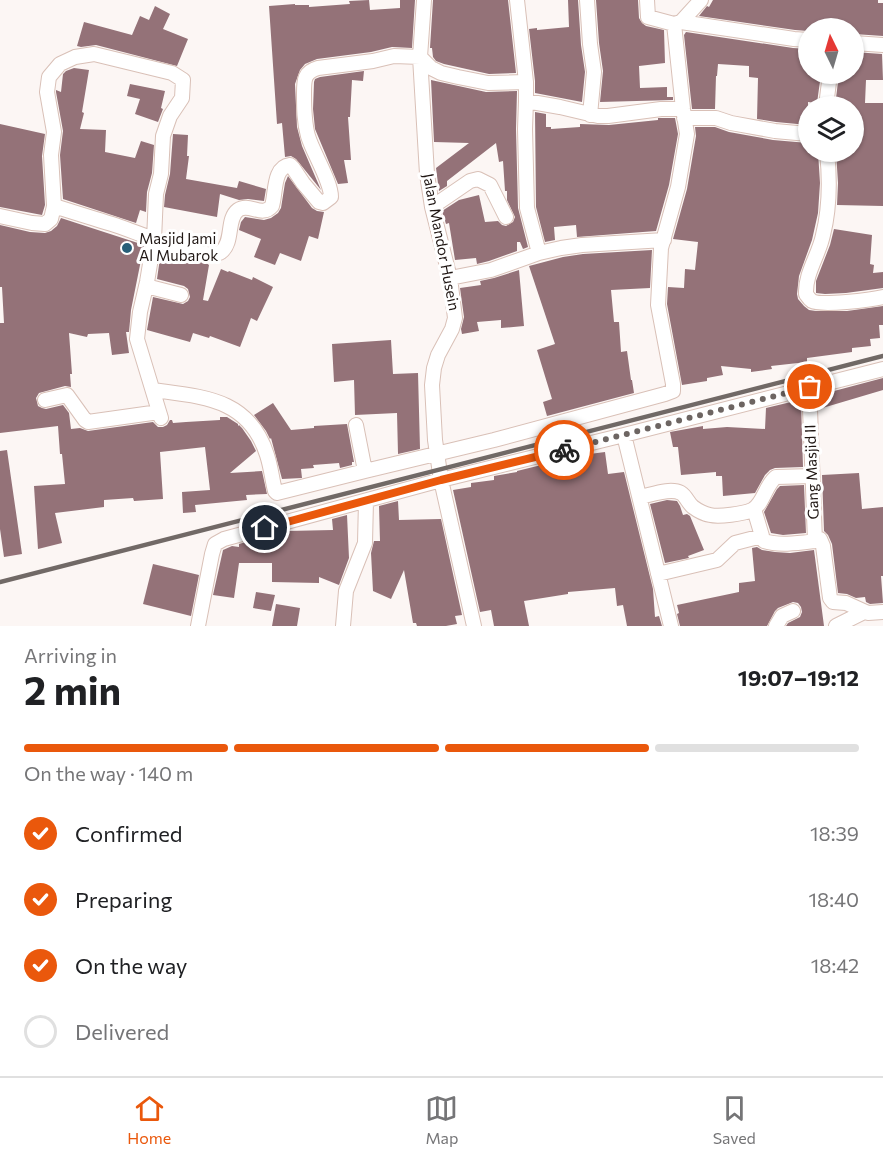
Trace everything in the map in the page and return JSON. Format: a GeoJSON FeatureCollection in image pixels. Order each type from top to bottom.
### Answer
{"type":"FeatureCollection","features":[{"type":"Feature","properties":{"kind":"street","name":"Jalan Mandor Husein"},"geometry":{"type":"LineString","coordinates":[[424,0],[420,57],[427,174],[432,207],[450,278],[455,318],[434,368],[432,385],[436,454],[474,626]]}},
{"type":"Feature","properties":{"kind":"street"},"geometry":{"type":"LineString","coordinates":[[518,0],[526,82],[527,208],[539,253]]}},
{"type":"Feature","properties":{"kind":"street"},"geometry":{"type":"LineString","coordinates":[[587,0],[594,72],[590,115]]}},
{"type":"Feature","properties":{"kind":"street"},"geometry":{"type":"LineString","coordinates":[[646,0],[648,17],[798,39]]}},
{"type":"Feature","properties":{"kind":"street"},"geometry":{"type":"LineString","coordinates":[[153,390],[202,397],[220,402],[238,411],[261,440],[267,453],[277,493],[561,423],[673,391],[658,305],[661,248],[678,187],[687,134],[678,23],[701,0]]}},
{"type":"Feature","properties":{"kind":"street"},"geometry":{"type":"LineString","coordinates":[[864,44],[883,45]]}},
{"type":"Feature","properties":{"kind":"street"},"geometry":{"type":"LineString","coordinates":[[0,216],[45,224],[51,219],[54,206],[51,155],[54,132],[47,92],[49,77],[60,64],[75,57],[94,54],[172,73],[183,80],[182,98],[170,116],[163,136],[156,194],[154,240],[137,339],[160,415],[88,422],[67,395],[45,400]]}},
{"type":"Feature","properties":{"kind":"street"},"geometry":{"type":"LineString","coordinates":[[54,206],[154,240],[216,254],[221,252],[229,240],[236,212],[248,207],[265,211],[272,207],[279,171],[286,165],[293,168],[319,202],[330,199],[331,193],[308,136],[304,119],[304,85],[306,74],[310,70],[394,56],[420,57],[431,68],[441,73],[488,83],[526,82]]}},
{"type":"Feature","properties":{"kind":"street"},"geometry":{"type":"LineString","coordinates":[[526,101],[590,115],[608,116],[638,111],[684,113],[775,131],[798,133]]}},
{"type":"Feature","properties":{"kind":"street"},"geometry":{"type":"LineString","coordinates":[[828,162],[830,198],[823,237],[806,284],[806,294],[812,301],[821,303],[883,297]]}},
{"type":"Feature","properties":{"kind":"street"},"geometry":{"type":"LineString","coordinates":[[432,207],[470,181],[478,179],[490,185],[506,216]]}},
{"type":"Feature","properties":{"kind":"street"},"geometry":{"type":"LineString","coordinates":[[450,278],[491,270],[539,253],[582,245],[664,240]]}},
{"type":"Feature","properties":{"kind":"street"},"geometry":{"type":"LineString","coordinates":[[146,286],[182,295]]}},
{"type":"Feature","properties":{"kind":"street"},"geometry":{"type":"LineString","coordinates":[[198,626],[212,554],[215,544],[224,539],[441,480],[883,369]]}},
{"type":"Feature","properties":{"kind":"street","name":"Gang Masjid II"},"geometry":{"type":"LineString","coordinates":[[810,387],[815,541],[820,539],[823,546],[831,600],[836,603],[846,603],[872,614],[883,612]]}},
{"type":"Feature","properties":{"kind":"street"},"geometry":{"type":"LineString","coordinates":[[356,425],[365,471]]}},
{"type":"Feature","properties":{"kind":"street"},"geometry":{"type":"LineString","coordinates":[[624,435],[671,626]]}},
{"type":"Feature","properties":{"kind":"street"},"geometry":{"type":"LineString","coordinates":[[640,497],[668,491],[682,493],[691,505],[711,516],[742,513],[754,509],[769,484],[776,477],[812,476]]}},
{"type":"Feature","properties":{"kind":"street"},"geometry":{"type":"LineString","coordinates":[[343,626],[346,591],[365,543],[366,501]]}},
{"type":"Feature","properties":{"kind":"street"},"geometry":{"type":"LineString","coordinates":[[754,509],[764,541],[770,543],[815,541]]}},
{"type":"Feature","properties":{"kind":"street"},"geometry":{"type":"LineString","coordinates":[[658,574],[717,560],[735,543],[762,536]]}},
{"type":"Feature","properties":{"kind":"street"},"geometry":{"type":"LineString","coordinates":[[776,626],[782,616],[793,611]]}},
{"type":"Feature","properties":{"kind":"street"},"geometry":{"type":"LineString","coordinates":[[836,626],[864,612]]}},
{"type":"Feature","properties":{"kind":"building"},"geometry":{"type":"Polygon","coordinates":[[[369,0],[370,10],[400,8],[400,0],[415,0],[412,48],[392,47],[317,59],[305,64],[300,70],[295,84],[297,127],[302,146],[321,190],[296,159],[291,156],[285,157],[282,123],[277,124],[269,6],[295,4],[309,5],[309,7],[369,0]]]}},
{"type":"Feature","properties":{"kind":"building"},"geometry":{"type":"Polygon","coordinates":[[[433,0],[508,0],[516,73],[489,74],[436,61],[432,48],[430,48],[433,0]]]}},
{"type":"Feature","properties":{"kind":"building"},"geometry":{"type":"Polygon","coordinates":[[[568,0],[578,0],[585,72],[582,102],[535,93],[529,29],[569,27],[568,0]]]}},
{"type":"Feature","properties":{"kind":"building"},"geometry":{"type":"Polygon","coordinates":[[[596,0],[638,0],[639,18],[642,23],[664,30],[665,63],[639,66],[640,88],[667,87],[667,97],[673,97],[673,100],[600,102],[603,71],[596,0]]]}},
{"type":"Feature","properties":{"kind":"building"},"geometry":{"type":"Polygon","coordinates":[[[713,0],[878,0],[878,3],[883,3],[883,36],[864,35],[864,18],[798,18],[798,30],[699,16],[707,6],[709,7],[713,0]]]}},
{"type":"Feature","properties":{"kind":"building"},"geometry":{"type":"Polygon","coordinates":[[[155,6],[170,14],[163,29],[188,39],[177,66],[96,45],[77,46],[84,22],[132,35],[140,16],[149,20],[155,6]]]}},
{"type":"Feature","properties":{"kind":"building"},"geometry":{"type":"Polygon","coordinates":[[[686,32],[798,48],[798,84],[820,84],[818,96],[798,96],[798,124],[757,119],[758,78],[749,77],[749,66],[718,64],[715,109],[692,109],[684,35],[686,32]]]}},
{"type":"Feature","properties":{"kind":"building"},"geometry":{"type":"Polygon","coordinates":[[[864,53],[882,54],[883,80],[866,80],[865,103],[883,103],[883,206],[837,205],[837,162],[864,162],[864,96],[836,96],[838,84],[864,84],[864,53]]]}},
{"type":"Feature","properties":{"kind":"building"},"geometry":{"type":"Polygon","coordinates":[[[74,68],[89,70],[80,129],[106,130],[105,152],[135,158],[141,141],[154,145],[146,212],[140,210],[136,223],[63,199],[60,155],[63,131],[56,90],[61,92],[63,74],[74,68]]]}},
{"type":"Feature","properties":{"kind":"building"},"geometry":{"type":"Polygon","coordinates":[[[364,71],[363,81],[352,80],[350,117],[348,117],[351,160],[344,160],[348,183],[338,184],[315,129],[314,82],[320,77],[364,71]]]}},
{"type":"Feature","properties":{"kind":"building"},"geometry":{"type":"Polygon","coordinates":[[[431,80],[486,92],[517,91],[518,208],[528,247],[523,249],[520,242],[517,242],[517,251],[477,264],[476,258],[455,260],[449,223],[446,224],[442,211],[459,200],[479,195],[485,222],[498,221],[506,226],[513,222],[515,217],[507,200],[503,161],[499,162],[496,143],[447,181],[447,186],[439,191],[436,168],[469,143],[434,142],[431,80]]]}},
{"type":"Feature","properties":{"kind":"building"},"geometry":{"type":"Polygon","coordinates":[[[130,84],[165,91],[161,108],[163,109],[158,122],[135,114],[140,99],[127,96],[130,84]]]}},
{"type":"Feature","properties":{"kind":"building"},"geometry":{"type":"Polygon","coordinates":[[[535,112],[546,114],[546,127],[551,127],[551,129],[580,127],[580,124],[609,125],[675,118],[678,134],[669,185],[656,231],[577,237],[576,225],[554,227],[555,240],[545,242],[536,207],[535,112]]]}},
{"type":"Feature","properties":{"kind":"building"},"geometry":{"type":"Polygon","coordinates":[[[0,124],[45,134],[42,156],[45,205],[42,215],[0,207],[0,124]]]}},
{"type":"Feature","properties":{"kind":"building"},"geometry":{"type":"Polygon","coordinates":[[[695,127],[715,127],[729,132],[798,142],[798,162],[819,162],[818,213],[812,240],[799,276],[798,299],[809,310],[816,311],[847,311],[883,306],[883,325],[879,325],[880,338],[870,339],[871,346],[852,348],[852,352],[807,358],[807,362],[771,366],[772,369],[751,372],[751,369],[721,366],[723,375],[707,378],[707,381],[682,385],[667,304],[668,287],[684,288],[685,269],[695,270],[698,242],[673,239],[687,189],[696,136],[695,127]]]}},
{"type":"Feature","properties":{"kind":"building"},"geometry":{"type":"Polygon","coordinates":[[[173,134],[188,135],[187,156],[189,156],[186,179],[237,188],[239,181],[266,189],[264,201],[239,200],[220,194],[217,217],[164,207],[170,174],[173,134]]]}},
{"type":"Feature","properties":{"kind":"building"},"geometry":{"type":"Polygon","coordinates":[[[288,176],[312,208],[324,212],[318,239],[309,236],[301,261],[280,253],[275,265],[254,257],[261,239],[239,230],[245,217],[264,220],[278,213],[288,176]]]}},
{"type":"Feature","properties":{"kind":"building"},"geometry":{"type":"Polygon","coordinates":[[[61,218],[144,245],[129,332],[126,332],[129,353],[112,355],[109,333],[88,334],[87,337],[69,333],[71,387],[65,386],[39,393],[36,398],[38,406],[46,409],[63,405],[69,413],[71,429],[80,428],[88,431],[153,422],[158,427],[163,427],[170,420],[173,423],[220,420],[220,417],[227,417],[242,428],[256,451],[230,473],[262,471],[267,494],[246,495],[247,500],[195,505],[196,512],[183,513],[182,492],[210,490],[205,447],[160,452],[163,499],[104,500],[104,507],[55,513],[62,543],[38,549],[34,486],[65,484],[62,454],[60,454],[58,426],[0,433],[0,323],[4,323],[2,287],[0,287],[0,225],[45,233],[57,226],[61,218]]]}},
{"type":"Feature","properties":{"kind":"building"},"geometry":{"type":"Polygon","coordinates":[[[834,229],[872,235],[870,264],[874,265],[873,273],[883,272],[883,288],[846,293],[816,293],[816,281],[834,229]]]}},
{"type":"Feature","properties":{"kind":"building"},"geometry":{"type":"Polygon","coordinates":[[[652,250],[650,288],[611,290],[614,322],[619,322],[621,352],[627,351],[634,393],[547,416],[543,402],[552,399],[537,350],[555,344],[529,266],[583,254],[652,250]]]}},
{"type":"Feature","properties":{"kind":"building"},"geometry":{"type":"Polygon","coordinates":[[[161,251],[209,265],[203,300],[208,301],[221,269],[252,280],[253,277],[273,287],[257,321],[251,318],[240,347],[210,336],[209,338],[193,333],[190,342],[147,330],[153,297],[183,304],[190,297],[188,289],[184,286],[157,279],[161,251]]]}},
{"type":"Feature","properties":{"kind":"building"},"geometry":{"type":"Polygon","coordinates":[[[519,270],[524,326],[501,328],[501,320],[477,322],[479,331],[462,334],[464,317],[460,288],[481,285],[480,281],[519,270]]]}},
{"type":"Feature","properties":{"kind":"building"},"geometry":{"type":"Polygon","coordinates":[[[391,340],[393,374],[418,373],[420,449],[398,454],[397,413],[355,415],[354,380],[334,382],[332,344],[391,340]]]}},
{"type":"Feature","properties":{"kind":"building"},"geometry":{"type":"Polygon","coordinates":[[[883,378],[883,390],[819,409],[819,395],[883,378]]]}},
{"type":"Feature","properties":{"kind":"building"},"geometry":{"type":"Polygon","coordinates":[[[801,402],[803,467],[775,468],[765,475],[755,493],[723,496],[722,476],[716,476],[716,472],[681,475],[678,447],[673,447],[670,432],[703,426],[703,429],[727,427],[765,429],[766,408],[801,402]]]}},
{"type":"Feature","properties":{"kind":"building"},"geometry":{"type":"Polygon","coordinates":[[[273,403],[291,430],[347,424],[354,462],[352,465],[340,468],[339,463],[313,465],[314,468],[301,469],[302,478],[282,479],[271,438],[254,415],[273,403]]]}},
{"type":"Feature","properties":{"kind":"building"},"geometry":{"type":"Polygon","coordinates":[[[7,450],[22,554],[4,557],[0,529],[0,451],[7,450]]]}},
{"type":"Feature","properties":{"kind":"building"},"geometry":{"type":"Polygon","coordinates":[[[605,452],[608,474],[624,472],[653,589],[655,617],[659,616],[662,626],[627,626],[623,605],[617,606],[615,588],[568,592],[568,594],[524,601],[529,626],[494,626],[491,610],[480,612],[453,490],[471,487],[471,483],[494,480],[494,476],[582,455],[605,452]]]}},
{"type":"Feature","properties":{"kind":"building"},"geometry":{"type":"Polygon","coordinates":[[[859,473],[862,509],[883,507],[883,576],[881,576],[883,603],[870,604],[866,602],[865,597],[856,598],[838,593],[832,544],[824,531],[822,475],[859,473]]]}},
{"type":"Feature","properties":{"kind":"building"},"geometry":{"type":"Polygon","coordinates":[[[804,485],[806,533],[783,535],[771,533],[764,512],[777,489],[780,486],[804,485]]]}},
{"type":"Feature","properties":{"kind":"building"},"geometry":{"type":"Polygon","coordinates":[[[667,500],[677,501],[683,515],[690,516],[704,550],[688,556],[689,558],[665,563],[650,504],[667,500]]]}},
{"type":"Feature","properties":{"kind":"building"},"geometry":{"type":"Polygon","coordinates":[[[398,501],[399,520],[441,519],[462,615],[455,616],[457,624],[417,626],[413,623],[404,570],[391,599],[373,591],[371,553],[374,541],[380,541],[379,506],[398,501]]]}},
{"type":"Feature","properties":{"kind":"building"},"geometry":{"type":"Polygon","coordinates":[[[347,515],[349,558],[339,585],[319,577],[319,583],[272,582],[272,563],[239,563],[234,598],[213,595],[223,550],[232,546],[239,547],[239,544],[246,542],[272,542],[272,535],[287,531],[333,530],[332,519],[347,515]]]}},
{"type":"Feature","properties":{"kind":"building"},"geometry":{"type":"Polygon","coordinates":[[[757,547],[762,550],[790,553],[814,550],[824,626],[786,626],[800,617],[802,612],[798,603],[793,602],[778,608],[767,626],[680,626],[677,605],[739,592],[739,583],[755,581],[752,548],[757,547]]]}},
{"type":"Feature","properties":{"kind":"building"},"geometry":{"type":"Polygon","coordinates":[[[153,564],[199,575],[191,616],[143,604],[153,564]]]}},
{"type":"Feature","properties":{"kind":"building"},"geometry":{"type":"Polygon","coordinates":[[[256,592],[275,595],[271,611],[253,608],[256,592]]]}},
{"type":"Feature","properties":{"kind":"building"},"geometry":{"type":"Polygon","coordinates":[[[276,604],[300,608],[297,626],[272,626],[276,604]]]}},
{"type":"Feature","properties":{"kind":"railway"},"geometry":{"type":"LineString","coordinates":[[0,582],[883,356]]}},
{"type":"Feature","properties":{"kind":"way so far"},"geometry":{"type":"LineString","coordinates":[[564,450],[810,387]]}},
{"type":"Feature","properties":{"kind":"place","name":"Masjid Jami Al Mubarok"},"geometry":{"type":"Point","coordinates":[127,248]}},
{"type":"Feature","properties":{"kind":"route"},"geometry":{"type":"LineString","coordinates":[[265,528],[441,480],[564,450]]}}]}
